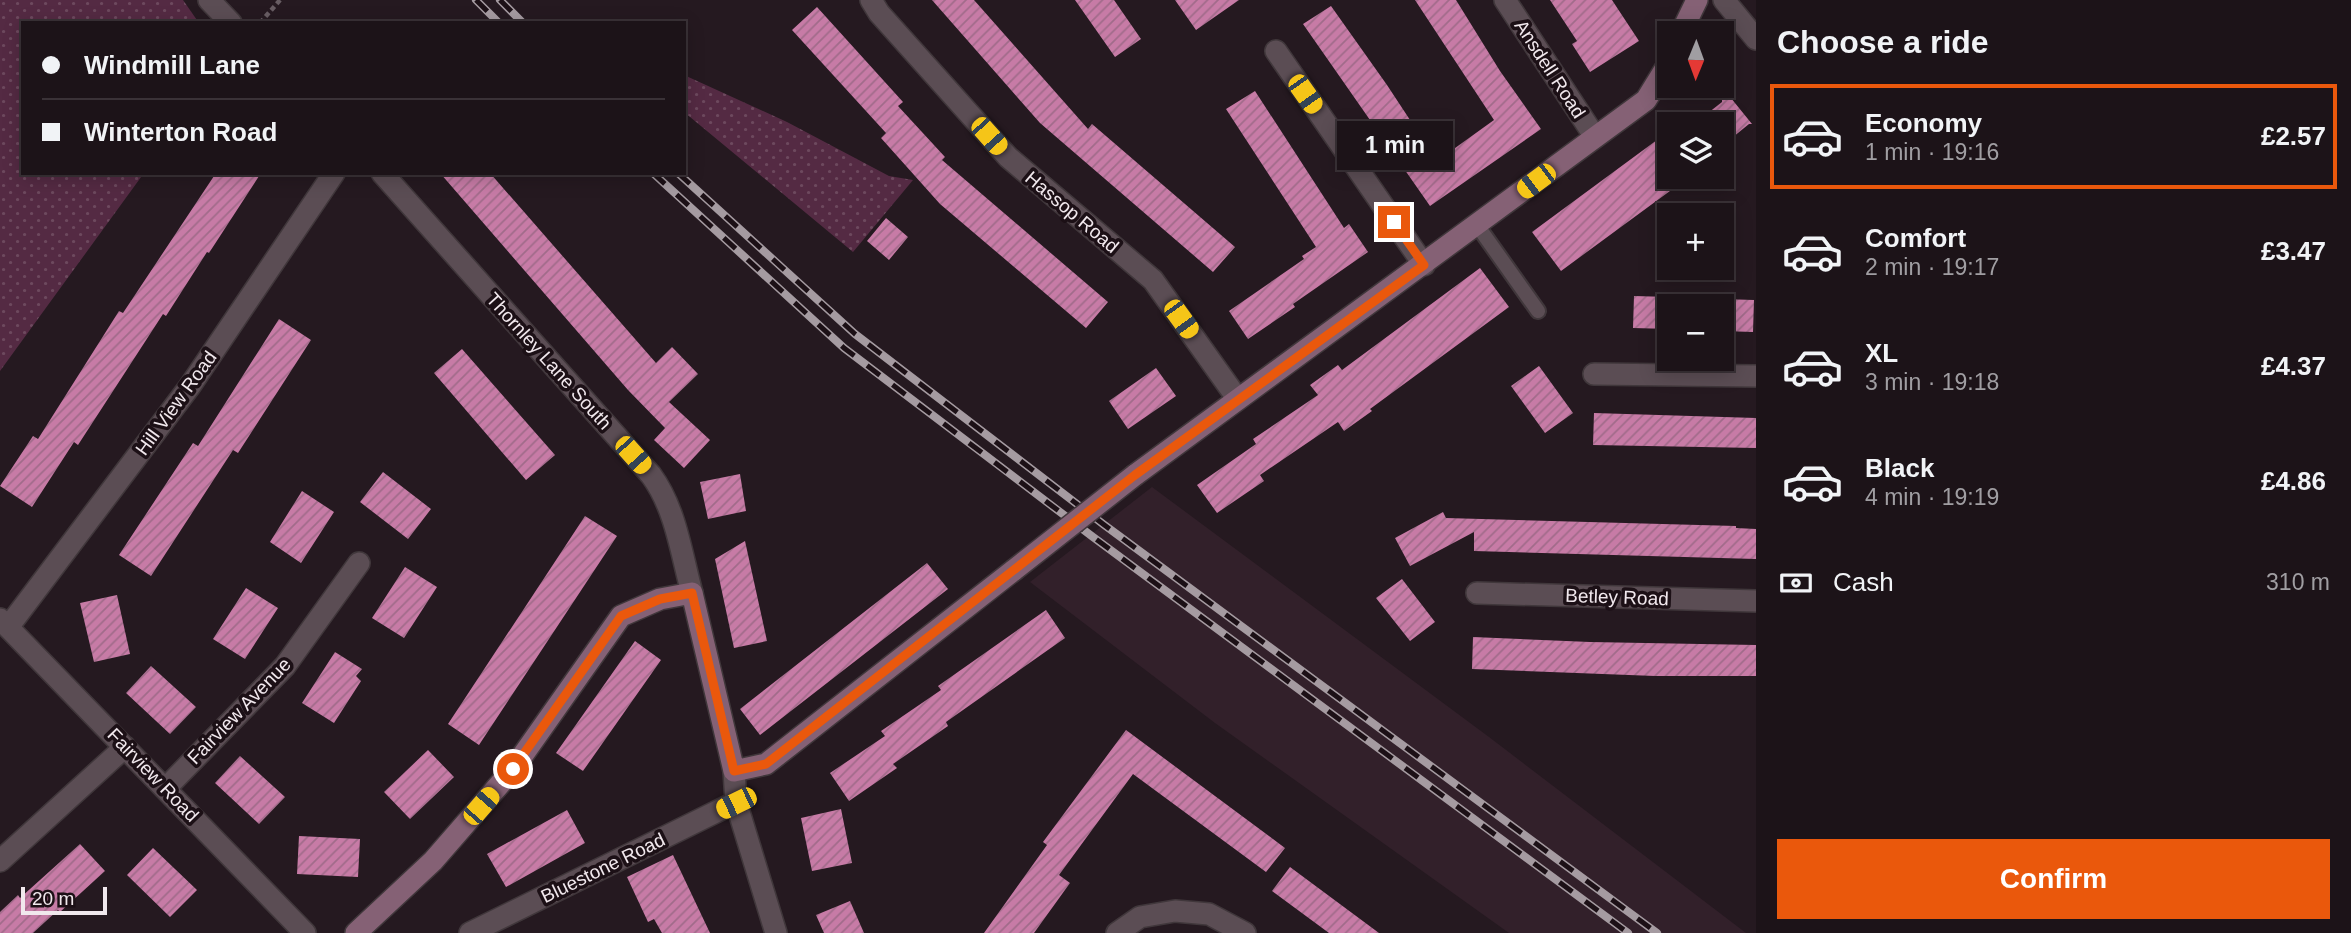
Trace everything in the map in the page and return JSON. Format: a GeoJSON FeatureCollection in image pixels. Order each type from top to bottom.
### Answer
{"type":"FeatureCollection","features":[{"type":"Feature","properties":{"kind":"street"},"geometry":{"type":"LineString","coordinates":[[209,0],[229,21]]}},
{"type":"Feature","properties":{"kind":"street","name":"Hassop Road"},"geometry":{"type":"LineString","coordinates":[[871,0],[879,13],[1008,157],[1153,280],[1237,398]]}},
{"type":"Feature","properties":{"kind":"street","name":"Ansdell Road"},"geometry":{"type":"LineString","coordinates":[[1505,0],[1595,137]]}},
{"type":"Feature","properties":{"kind":"street"},"geometry":{"type":"LineString","coordinates":[[1687,21],[1697,0]]}},
{"type":"Feature","properties":{"kind":"street"},"geometry":{"type":"LineString","coordinates":[[1724,0],[1756,39]]}},
{"type":"Feature","properties":{"kind":"street"},"geometry":{"type":"LineString","coordinates":[[1276,51],[1424,265]]}},
{"type":"Feature","properties":{"kind":"street"},"geometry":{"type":"LineString","coordinates":[[734,771],[766,764],[1237,398],[1424,265],[1646,100],[1657,82]]}},
{"type":"Feature","properties":{"kind":"street","name":"Hill View Road"},"geometry":{"type":"LineString","coordinates":[[4,622],[190,386],[333,175]]}},
{"type":"Feature","properties":{"kind":"street","name":"Thornley Lane South"},"geometry":{"type":"LineString","coordinates":[[384,175],[663,491],[692,593],[734,771],[736,803],[776,933]]}},
{"type":"Feature","properties":{"kind":"street"},"geometry":{"type":"LineString","coordinates":[[1594,374],[1756,376]]}},
{"type":"Feature","properties":{"kind":"street","name":"Fairview Avenue"},"geometry":{"type":"LineString","coordinates":[[166,788],[285,666],[359,563]]}},
{"type":"Feature","properties":{"kind":"street"},"geometry":{"type":"LineString","coordinates":[[356,933],[433,861],[513,769],[621,616],[660,599],[692,593]]}},
{"type":"Feature","properties":{"kind":"street","name":"Betley Road"},"geometry":{"type":"LineString","coordinates":[[1477,593],[1756,601]]}},
{"type":"Feature","properties":{"kind":"street","name":"Fairview Road"},"geometry":{"type":"LineString","coordinates":[[4,622],[304,933]]}},
{"type":"Feature","properties":{"kind":"street"},"geometry":{"type":"LineString","coordinates":[[0,861],[125,747]]}},
{"type":"Feature","properties":{"kind":"street","name":"Bluestone Road"},"geometry":{"type":"LineString","coordinates":[[470,933],[736,803]]}},
{"type":"Feature","properties":{"kind":"street"},"geometry":{"type":"LineString","coordinates":[[1117,933],[1140,917],[1175,911],[1209,914],[1245,933]]}},
{"type":"Feature","properties":{"kind":"lane"},"geometry":{"type":"LineString","coordinates":[[1477,225],[1538,311]]}},
{"type":"Feature","properties":{"kind":"path"},"geometry":{"type":"LineString","coordinates":[[262,21],[280,0]]}},
{"type":"Feature","properties":{"kind":"shaded area"},"geometry":{"type":"Polygon","coordinates":[[[0,0],[183,0],[198,21],[21,21],[21,175],[143,175],[0,371],[0,0]]]}},
{"type":"Feature","properties":{"kind":"shaded area"},"geometry":{"type":"Polygon","coordinates":[[[686,76],[787,122],[889,176],[913,180],[853,252],[686,114],[686,76]]]}},
{"type":"Feature","properties":{"kind":"shaded area"},"geometry":{"type":"Polygon","coordinates":[[[1152,487],[1489,737],[1746,933],[1509,933],[1215,723],[1030,582],[1152,487]]]}},
{"type":"Feature","properties":{"kind":"building"},"geometry":{"type":"Polygon","coordinates":[[[932,0],[974,0],[1088,129],[1092,124],[1235,247],[1213,272],[1040,123],[932,0]]]}},
{"type":"Feature","properties":{"kind":"building"},"geometry":{"type":"Polygon","coordinates":[[[1075,0],[1114,0],[1141,39],[1115,57],[1075,0]]]}},
{"type":"Feature","properties":{"kind":"building"},"geometry":{"type":"Polygon","coordinates":[[[1175,0],[1239,0],[1196,30],[1175,0]]]}},
{"type":"Feature","properties":{"kind":"building"},"geometry":{"type":"Polygon","coordinates":[[[1415,0],[1456,0],[1500,71],[1541,129],[1430,206],[1303,24],[1331,6],[1437,161],[1494,120],[1415,0]]]}},
{"type":"Feature","properties":{"kind":"building"},"geometry":{"type":"Polygon","coordinates":[[[1550,0],[1612,0],[1639,41],[1590,72],[1572,44],[1577,41],[1550,0]]]}},
{"type":"Feature","properties":{"kind":"building"},"geometry":{"type":"Polygon","coordinates":[[[817,7],[903,102],[898,106],[945,157],[942,160],[1108,302],[1086,328],[940,204],[881,138],[886,133],[792,30],[817,7]]]}},
{"type":"Feature","properties":{"kind":"building"},"geometry":{"type":"Polygon","coordinates":[[[1255,91],[1344,228],[1349,224],[1368,252],[1248,339],[1229,311],[1304,259],[1302,256],[1316,247],[1226,109],[1255,91]]]}},
{"type":"Feature","properties":{"kind":"building"},"geometry":{"type":"Polygon","coordinates":[[[1722,98],[1731,98],[1752,124],[1734,136],[1734,112],[1709,112],[1722,102],[1722,98]]]}},
{"type":"Feature","properties":{"kind":"building"},"geometry":{"type":"Polygon","coordinates":[[[1657,140],[1657,189],[1673,189],[1561,271],[1532,232],[1657,140]]]}},
{"type":"Feature","properties":{"kind":"building"},"geometry":{"type":"Polygon","coordinates":[[[215,175],[260,175],[166,316],[163,314],[78,445],[74,442],[32,507],[0,486],[33,436],[38,439],[119,311],[123,313],[215,175]]]}},
{"type":"Feature","properties":{"kind":"building"},"geometry":{"type":"Polygon","coordinates":[[[442,175],[492,175],[656,363],[672,347],[698,374],[669,402],[710,440],[684,468],[654,440],[665,428],[628,390],[442,175]]]}},
{"type":"Feature","properties":{"kind":"building"},"geometry":{"type":"Polygon","coordinates":[[[886,218],[908,237],[889,260],[867,241],[886,218]]]}},
{"type":"Feature","properties":{"kind":"building"},"geometry":{"type":"Polygon","coordinates":[[[1480,268],[1509,307],[1344,431],[1338,422],[1260,475],[1264,481],[1217,513],[1197,485],[1256,444],[1253,439],[1318,395],[1310,385],[1338,365],[1342,370],[1480,268]]]}},
{"type":"Feature","properties":{"kind":"building"},"geometry":{"type":"Polygon","coordinates":[[[1634,296],[1657,297],[1657,329],[1633,328],[1634,296]]]}},
{"type":"Feature","properties":{"kind":"building"},"geometry":{"type":"Polygon","coordinates":[[[1734,299],[1754,300],[1753,332],[1734,331],[1734,299]]]}},
{"type":"Feature","properties":{"kind":"building"},"geometry":{"type":"Polygon","coordinates":[[[279,319],[311,340],[238,453],[233,450],[151,576],[119,555],[193,443],[198,446],[279,319]]]}},
{"type":"Feature","properties":{"kind":"building"},"geometry":{"type":"Polygon","coordinates":[[[462,349],[555,455],[526,480],[434,373],[462,349]]]}},
{"type":"Feature","properties":{"kind":"building"},"geometry":{"type":"Polygon","coordinates":[[[1539,366],[1573,413],[1545,433],[1511,386],[1539,366]]]}},
{"type":"Feature","properties":{"kind":"building"},"geometry":{"type":"Polygon","coordinates":[[[1156,368],[1176,396],[1128,429],[1109,401],[1156,368]]]}},
{"type":"Feature","properties":{"kind":"building"},"geometry":{"type":"Polygon","coordinates":[[[1594,413],[1756,418],[1756,448],[1593,445],[1594,413]]]}},
{"type":"Feature","properties":{"kind":"building"},"geometry":{"type":"Polygon","coordinates":[[[383,472],[431,509],[408,539],[360,502],[383,472]]]}},
{"type":"Feature","properties":{"kind":"building"},"geometry":{"type":"Polygon","coordinates":[[[740,474],[746,511],[708,519],[700,482],[740,474]]]}},
{"type":"Feature","properties":{"kind":"building"},"geometry":{"type":"Polygon","coordinates":[[[302,491],[334,512],[301,563],[270,542],[302,491]]]}},
{"type":"Feature","properties":{"kind":"building"},"geometry":{"type":"Polygon","coordinates":[[[1443,512],[1446,518],[1736,526],[1756,529],[1756,559],[1474,551],[1474,532],[1410,566],[1395,538],[1443,512]]]}},
{"type":"Feature","properties":{"kind":"building"},"geometry":{"type":"Polygon","coordinates":[[[585,516],[617,536],[479,745],[448,724],[585,516]]]}},
{"type":"Feature","properties":{"kind":"building"},"geometry":{"type":"Polygon","coordinates":[[[745,541],[767,641],[734,648],[715,559],[745,541]]]}},
{"type":"Feature","properties":{"kind":"building"},"geometry":{"type":"Polygon","coordinates":[[[927,563],[948,589],[760,735],[740,709],[927,563]]]}},
{"type":"Feature","properties":{"kind":"building"},"geometry":{"type":"Polygon","coordinates":[[[405,567],[437,587],[404,638],[372,618],[405,567]]]}},
{"type":"Feature","properties":{"kind":"building"},"geometry":{"type":"Polygon","coordinates":[[[1402,579],[1435,622],[1410,641],[1376,598],[1402,579]]]}},
{"type":"Feature","properties":{"kind":"building"},"geometry":{"type":"Polygon","coordinates":[[[246,588],[278,608],[245,659],[213,639],[246,588]]]}},
{"type":"Feature","properties":{"kind":"building"},"geometry":{"type":"Polygon","coordinates":[[[117,595],[130,654],[94,662],[80,603],[117,595]]]}},
{"type":"Feature","properties":{"kind":"building"},"geometry":{"type":"Polygon","coordinates":[[[1046,610],[1065,638],[946,722],[948,726],[893,764],[897,768],[849,801],[830,773],[885,736],[881,731],[941,690],[938,686],[1046,610]]]}},
{"type":"Feature","properties":{"kind":"building"},"geometry":{"type":"Polygon","coordinates":[[[1473,637],[1756,645],[1756,676],[1655,676],[1472,669],[1473,637]]]}},
{"type":"Feature","properties":{"kind":"building"},"geometry":{"type":"Polygon","coordinates":[[[635,641],[661,660],[583,771],[556,753],[635,641]]]}},
{"type":"Feature","properties":{"kind":"building"},"geometry":{"type":"Polygon","coordinates":[[[335,652],[362,669],[356,676],[361,681],[334,723],[302,703],[335,652]]]}},
{"type":"Feature","properties":{"kind":"building"},"geometry":{"type":"Polygon","coordinates":[[[151,666],[196,707],[170,734],[126,693],[151,666]]]}},
{"type":"Feature","properties":{"kind":"building"},"geometry":{"type":"Polygon","coordinates":[[[1126,730],[1285,848],[1266,872],[1133,774],[1059,875],[1070,883],[1034,933],[984,933],[1047,845],[1043,842],[1126,730]]]}},
{"type":"Feature","properties":{"kind":"building"},"geometry":{"type":"Polygon","coordinates":[[[428,750],[454,777],[410,819],[384,792],[428,750]]]}},
{"type":"Feature","properties":{"kind":"building"},"geometry":{"type":"Polygon","coordinates":[[[240,756],[285,797],[259,824],[215,783],[240,756]]]}},
{"type":"Feature","properties":{"kind":"building"},"geometry":{"type":"Polygon","coordinates":[[[841,809],[852,863],[812,871],[801,818],[841,809]]]}},
{"type":"Feature","properties":{"kind":"building"},"geometry":{"type":"Polygon","coordinates":[[[567,810],[585,843],[506,887],[487,854],[567,810]]]}},
{"type":"Feature","properties":{"kind":"building"},"geometry":{"type":"Polygon","coordinates":[[[299,836],[360,839],[358,877],[297,874],[299,836]]]}},
{"type":"Feature","properties":{"kind":"building"},"geometry":{"type":"Polygon","coordinates":[[[80,844],[105,871],[33,933],[0,933],[0,912],[18,895],[20,898],[80,844]]]}},
{"type":"Feature","properties":{"kind":"building"},"geometry":{"type":"Polygon","coordinates":[[[153,848],[197,890],[170,917],[127,875],[153,848]]]}},
{"type":"Feature","properties":{"kind":"building"},"geometry":{"type":"Polygon","coordinates":[[[673,855],[710,933],[662,933],[654,919],[648,922],[627,877],[673,855]]]}},
{"type":"Feature","properties":{"kind":"building"},"geometry":{"type":"Polygon","coordinates":[[[1290,867],[1379,933],[1329,933],[1272,891],[1290,867]]]}},
{"type":"Feature","properties":{"kind":"building"},"geometry":{"type":"Polygon","coordinates":[[[850,901],[864,933],[824,933],[816,915],[850,901]]]}},
{"type":"Feature","properties":{"kind":"railway"},"geometry":{"type":"LineString","coordinates":[[476,0],[497,21]]}},
{"type":"Feature","properties":{"kind":"railway"},"geometry":{"type":"LineString","coordinates":[[500,0],[521,21]]}},
{"type":"Feature","properties":{"kind":"railway"},"geometry":{"type":"LineString","coordinates":[[655,175],[844,348],[1093,537],[1628,933]]}},
{"type":"Feature","properties":{"kind":"railway"},"geometry":{"type":"LineString","coordinates":[[680,175],[855,334],[1103,524],[1657,933]]}},
{"type":"Feature","properties":{"kind":"route"},"geometry":{"type":"LineString","coordinates":[[513,769],[621,616],[660,599],[692,593],[734,771],[766,764],[1135,475],[1237,398],[1424,265],[1394,222]]}}]}
